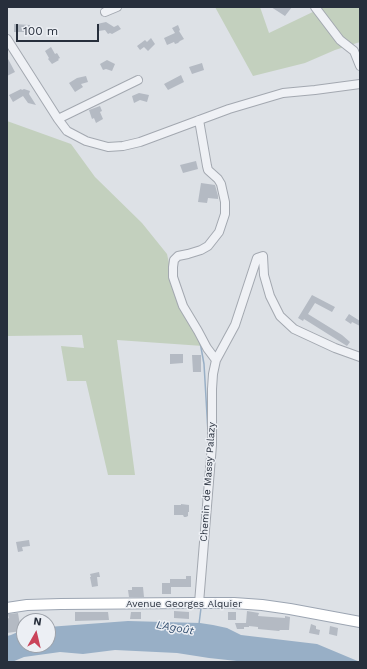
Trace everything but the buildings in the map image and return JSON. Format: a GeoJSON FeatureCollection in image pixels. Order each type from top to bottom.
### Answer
{"type":"FeatureCollection","features":[{"type":"Feature","properties":{"kind":"main road","name":"Avenue Georges Alquier"},"geometry":{"type":"LineString","coordinates":[[7,608],[61,604],[234,603],[290,609],[360,622]]}},
{"type":"Feature","properties":{"kind":"street"},"geometry":{"type":"LineString","coordinates":[[106,12],[117,7]]}},
{"type":"Feature","properties":{"kind":"street"},"geometry":{"type":"LineString","coordinates":[[315,7],[340,40],[355,53],[360,65]]}},
{"type":"Feature","properties":{"kind":"street"},"geometry":{"type":"LineString","coordinates":[[7,39],[67,131],[86,140],[108,147],[123,146],[140,142],[236,107],[283,93],[360,84]]}},
{"type":"Feature","properties":{"kind":"street"},"geometry":{"type":"LineString","coordinates":[[58,119],[138,80]]}},
{"type":"Feature","properties":{"kind":"street"},"geometry":{"type":"LineString","coordinates":[[199,120],[208,170],[218,178],[222,184],[225,214],[218,232],[208,246],[201,250],[178,256],[174,260],[173,277],[183,306],[206,346],[216,360]]}},
{"type":"Feature","properties":{"kind":"street","name":"Chemin de Massy Palazy"},"geometry":{"type":"LineString","coordinates":[[199,603],[211,452],[213,374],[216,360],[235,325],[257,258],[263,256],[264,275],[270,296],[280,316],[294,329],[335,348],[360,357]]}},
{"type":"Feature","properties":{"kind":"green space"},"geometry":{"type":"Polygon","coordinates":[[[215,7],[260,7],[269,33],[322,7],[360,7],[360,42],[335,50],[305,63],[253,76],[215,7]]]}},
{"type":"Feature","properties":{"kind":"green space"},"geometry":{"type":"Polygon","coordinates":[[[7,121],[71,144],[95,177],[142,223],[167,254],[177,299],[203,346],[117,340],[135,475],[108,475],[86,381],[67,381],[61,346],[84,348],[82,335],[7,336],[7,121]]]}},
{"type":"Feature","properties":{"kind":"water","name":"L'Agoût"},"geometry":{"type":"Polygon","coordinates":[[[128,621],[200,623],[227,628],[241,635],[317,644],[360,662],[246,662],[177,653],[115,650],[83,654],[56,653],[56,626],[128,621]]]}},
{"type":"Feature","properties":{"kind":"water"},"geometry":{"type":"Polygon","coordinates":[[[16,633],[16,653],[53,653],[24,657],[12,662],[7,662],[7,636],[16,633]]]}},
{"type":"Feature","properties":{"kind":"waterway"},"geometry":{"type":"LineString","coordinates":[[200,342],[204,364],[208,432]]}},
{"type":"Feature","properties":{"kind":"waterway","name":"L'Agoût"},"geometry":{"type":"LineString","coordinates":[[199,624],[201,608]]}}]}
